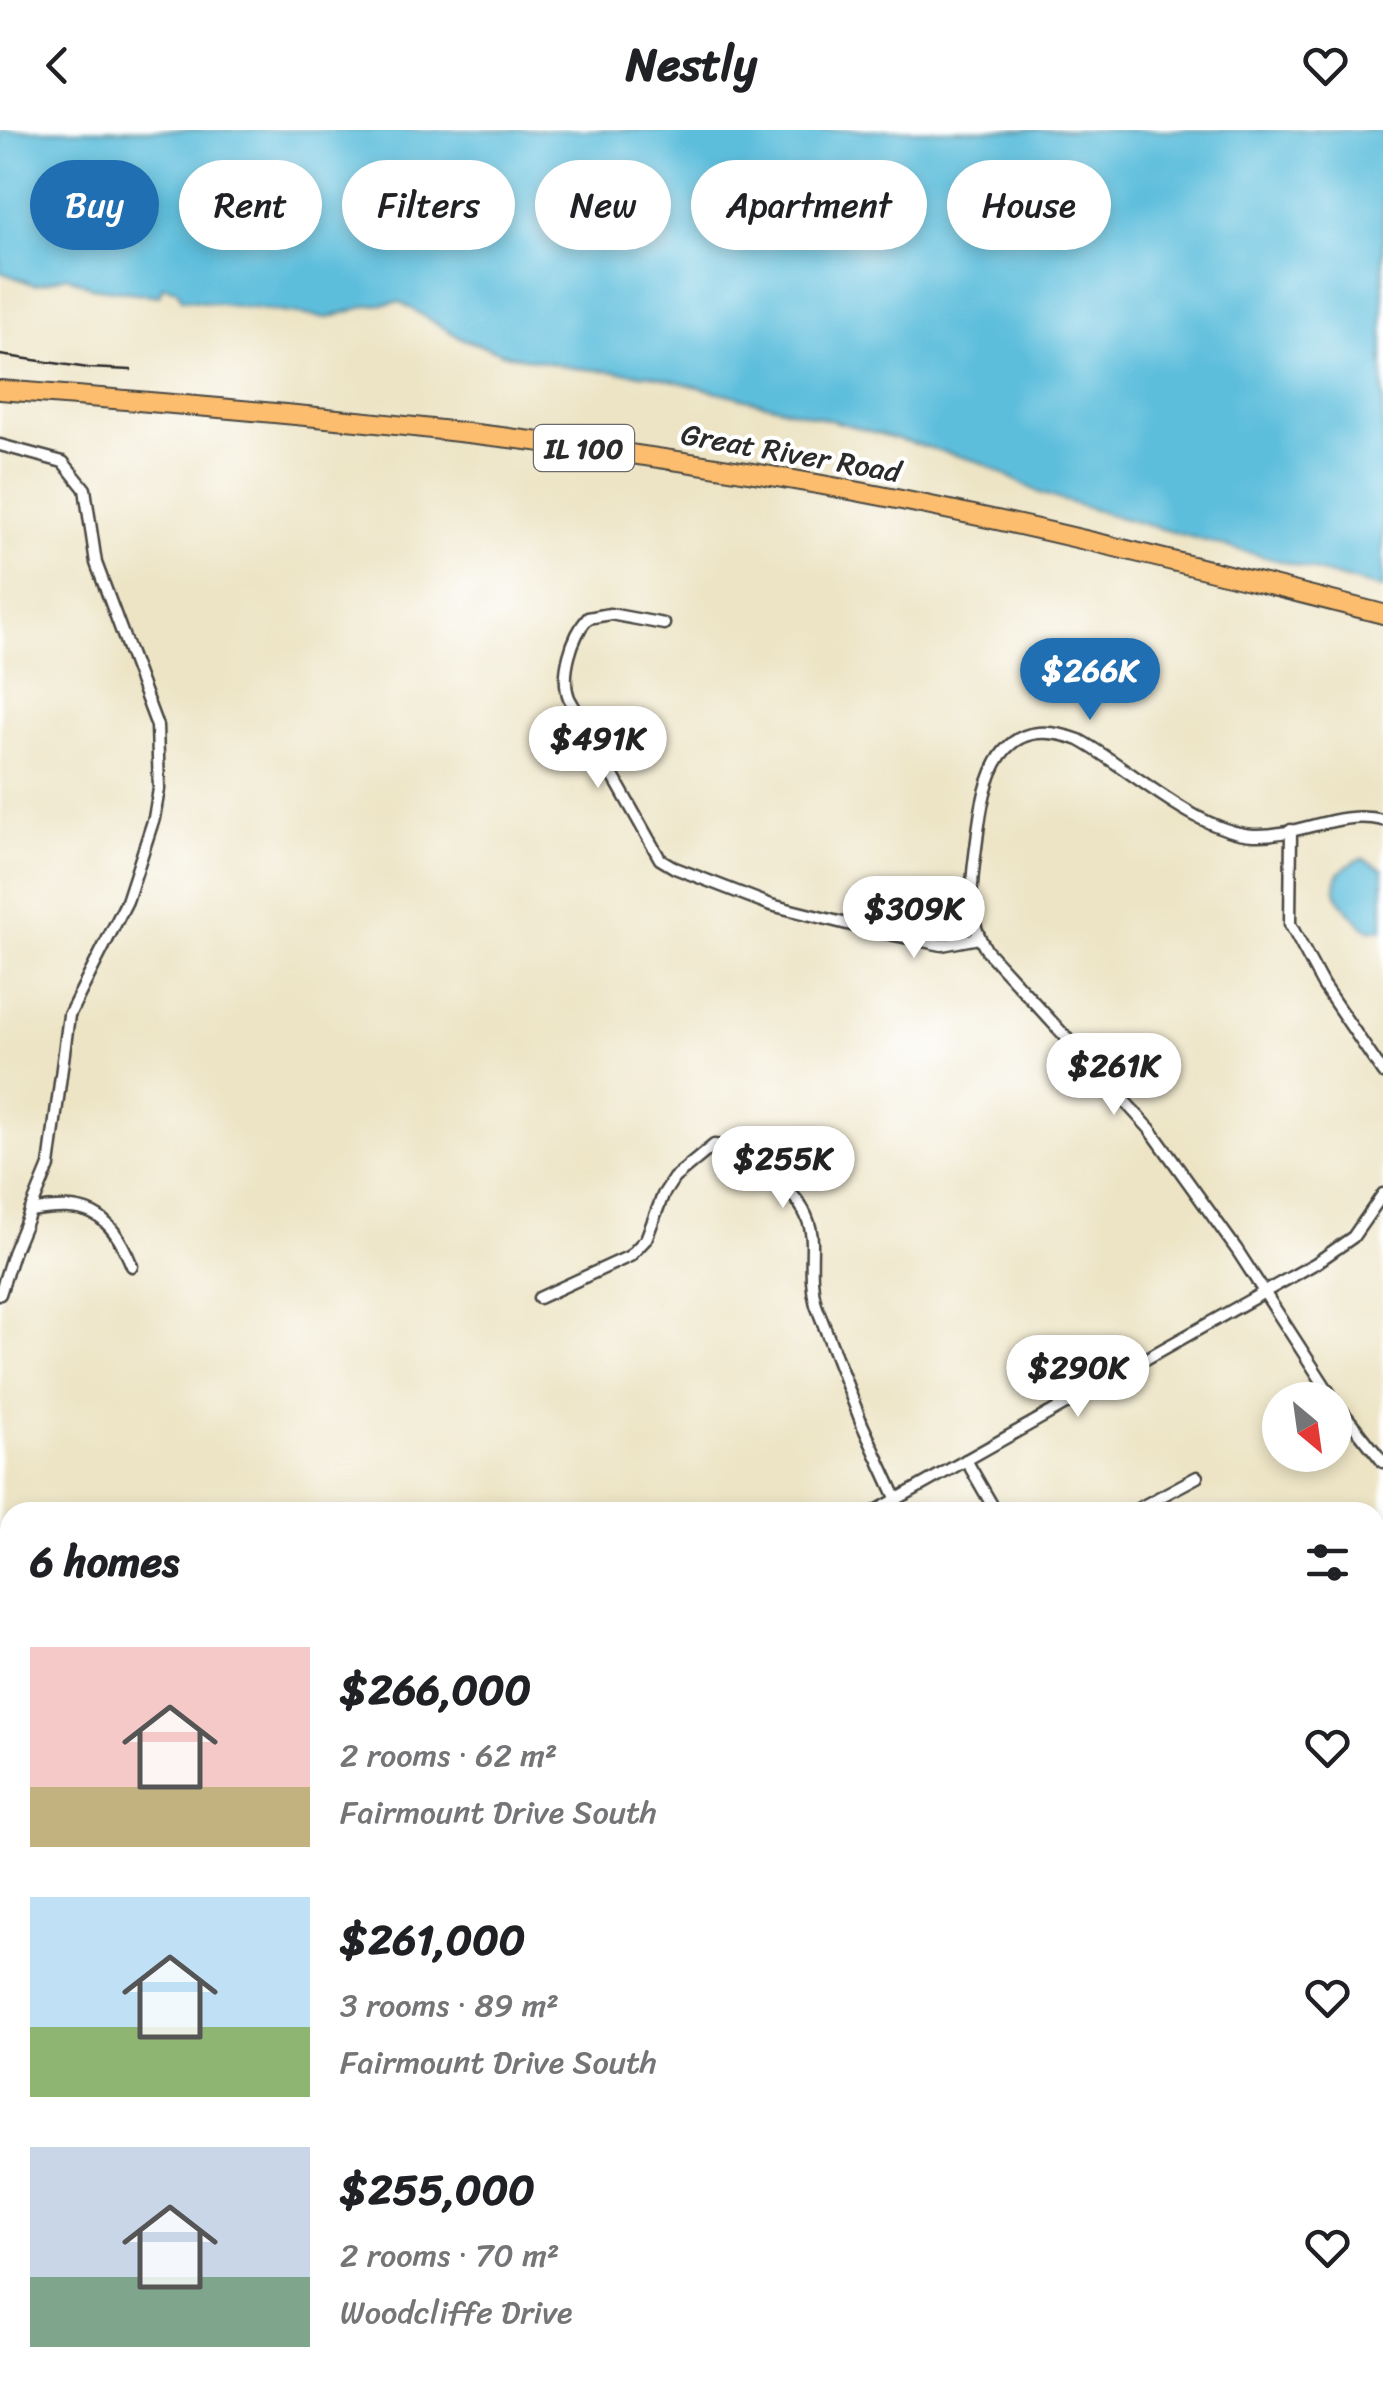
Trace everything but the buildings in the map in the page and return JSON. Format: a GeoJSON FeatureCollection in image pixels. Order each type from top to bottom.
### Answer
{"type":"FeatureCollection","features":[{"type":"Feature","properties":{"kind":"main road","name":"Great River Road"},"geometry":{"type":"LineString","coordinates":[[0,390],[478,434],[815,483],[988,516],[1383,614]]}},
{"type":"Feature","properties":{"kind":"street"},"geometry":{"type":"LineString","coordinates":[[0,445],[63,462],[85,489],[96,563],[157,726],[160,754],[159,790],[145,852],[112,933],[69,1015],[50,1166],[0,1294]]}},
{"type":"Feature","properties":{"kind":"street"},"geometry":{"type":"LineString","coordinates":[[664,624],[610,614],[588,618],[576,638],[565,684],[569,698],[654,852],[675,868],[754,899],[848,924],[942,946],[979,938]]}},
{"type":"Feature","properties":{"kind":"street"},"geometry":{"type":"LineString","coordinates":[[1321,1382],[1237,1250],[1150,1130],[979,938],[971,903],[984,787],[1003,751],[1022,736],[1050,732],[1079,740],[1221,828],[1248,835],[1347,818],[1383,820]]}},
{"type":"Feature","properties":{"kind":"street"},"geometry":{"type":"LineString","coordinates":[[1291,830],[1290,924],[1323,985],[1383,1073]]}},
{"type":"Feature","properties":{"kind":"street"},"geometry":{"type":"LineString","coordinates":[[539,1298],[630,1256],[646,1238],[663,1194],[674,1178],[714,1145],[725,1146],[786,1188],[804,1206],[810,1225],[810,1273],[816,1305],[862,1424],[898,1500]]}},
{"type":"Feature","properties":{"kind":"street"},"geometry":{"type":"LineString","coordinates":[[894,1502],[1263,1294],[1353,1237],[1383,1194]]}},
{"type":"Feature","properties":{"kind":"street"},"geometry":{"type":"LineString","coordinates":[[30,1211],[67,1205],[85,1208],[114,1234],[132,1266]]}},
{"type":"Feature","properties":{"kind":"street"},"geometry":{"type":"LineString","coordinates":[[1352,1423],[1383,1462]]}},
{"type":"Feature","properties":{"kind":"street"},"geometry":{"type":"LineString","coordinates":[[966,1460],[990,1502]]}},
{"type":"Feature","properties":{"kind":"street"},"geometry":{"type":"LineString","coordinates":[[1150,1502],[1197,1476]]}},
{"type":"Feature","properties":{"kind":"water"},"geometry":{"type":"Polygon","coordinates":[[[0,130],[1383,130],[1383,589],[1042,494],[980,462],[837,422],[651,375],[575,368],[505,354],[461,338],[400,302],[367,306],[328,318],[182,299],[177,290],[163,286],[159,296],[91,287],[67,276],[35,285],[0,272],[0,130]]]}},
{"type":"Feature","properties":{"kind":"water"},"geometry":{"type":"Polygon","coordinates":[[[1362,858],[1383,869],[1383,930],[1367,929],[1348,911],[1336,892],[1339,874],[1362,858]]]}},
{"type":"Feature","properties":{"kind":"railway"},"geometry":{"type":"LineString","coordinates":[[0,355],[131,370]]}}]}
